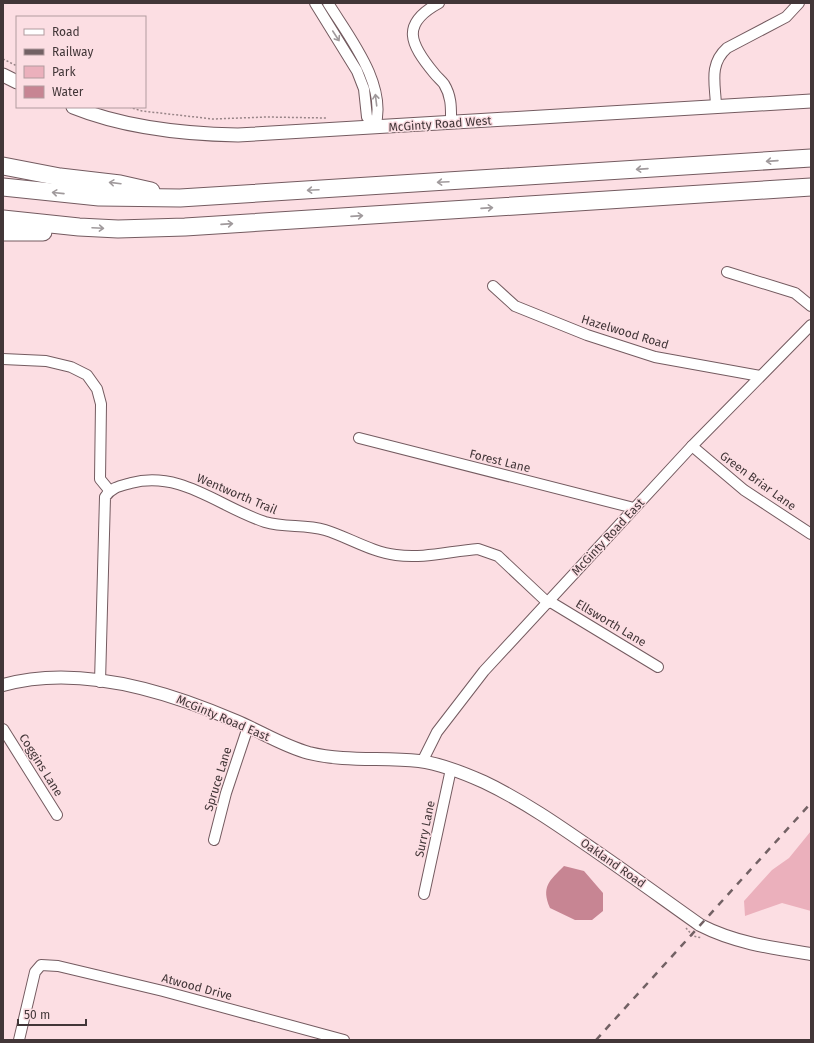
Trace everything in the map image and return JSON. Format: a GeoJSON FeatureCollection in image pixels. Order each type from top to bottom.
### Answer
{"type":"FeatureCollection","features":[{"type":"Feature","properties":{"kind":"highway"},"geometry":{"type":"LineString","coordinates":[[3,187],[99,197],[180,198],[811,158]]}},
{"type":"Feature","properties":{"kind":"highway"},"geometry":{"type":"LineString","coordinates":[[3,166],[60,177],[120,184],[180,198]]}},
{"type":"Feature","properties":{"kind":"highway"},"geometry":{"type":"LineString","coordinates":[[3,219],[79,227],[118,229],[185,227],[811,187]]}},
{"type":"Feature","properties":{"kind":"highway"},"geometry":{"type":"LineString","coordinates":[[3,232],[48,232],[79,227]]}},
{"type":"Feature","properties":{"kind":"main road"},"geometry":{"type":"LineString","coordinates":[[3,75],[16,82]]}},
{"type":"Feature","properties":{"kind":"main road","name":"McGinty Road West"},"geometry":{"type":"LineString","coordinates":[[77,108],[156,129],[197,134],[280,134],[716,105],[811,101]]}},
{"type":"Feature","properties":{"kind":"street"},"geometry":{"type":"LineString","coordinates":[[314,3],[357,71],[364,89],[367,117],[375,127]]}},
{"type":"Feature","properties":{"kind":"street"},"geometry":{"type":"LineString","coordinates":[[328,3],[366,65],[376,93],[378,116],[375,127]]}},
{"type":"Feature","properties":{"kind":"street"},"geometry":{"type":"LineString","coordinates":[[439,3],[424,12],[417,20],[412,30],[413,41],[418,53],[444,84],[450,98],[451,123]]}},
{"type":"Feature","properties":{"kind":"street"},"geometry":{"type":"LineString","coordinates":[[716,105],[715,63],[720,54],[727,48],[786,17],[799,3]]}},
{"type":"Feature","properties":{"kind":"street"},"geometry":{"type":"LineString","coordinates":[[727,272],[795,293],[811,306]]}},
{"type":"Feature","properties":{"kind":"street","name":"Hazelwood Road"},"geometry":{"type":"LineString","coordinates":[[492,286],[515,306],[587,335],[656,357],[760,376]]}},
{"type":"Feature","properties":{"kind":"street","name":"McGinty Road East"},"geometry":{"type":"LineString","coordinates":[[3,685],[27,680],[64,678],[100,682],[168,695],[206,708],[307,752],[334,758],[420,762],[437,732],[480,677],[692,446],[811,325]]}},
{"type":"Feature","properties":{"kind":"street"},"geometry":{"type":"LineString","coordinates":[[3,359],[14,358],[46,360],[71,367],[87,375],[97,389],[101,404],[100,479],[109,490],[105,497],[100,682]]}},
{"type":"Feature","properties":{"kind":"street","name":"Forest Lane"},"geometry":{"type":"LineString","coordinates":[[360,438],[634,508]]}},
{"type":"Feature","properties":{"kind":"street","name":"Green Briar Lane"},"geometry":{"type":"LineString","coordinates":[[692,446],[744,490],[811,534]]}},
{"type":"Feature","properties":{"kind":"street","name":"Wentworth Trail"},"geometry":{"type":"LineString","coordinates":[[109,490],[135,482],[156,480],[177,483],[200,491],[265,522],[284,526],[320,528],[396,555],[410,556],[478,549],[488,551],[498,556],[548,602]]}},
{"type":"Feature","properties":{"kind":"street","name":"Ellsworth Lane"},"geometry":{"type":"LineString","coordinates":[[548,602],[658,668]]}},
{"type":"Feature","properties":{"kind":"street","name":"Spruce Lane"},"geometry":{"type":"LineString","coordinates":[[214,840],[226,793],[248,727]]}},
{"type":"Feature","properties":{"kind":"street","name":"Coggins Lane"},"geometry":{"type":"LineString","coordinates":[[3,729],[57,815]]}},
{"type":"Feature","properties":{"kind":"street","name":"Oakland Road"},"geometry":{"type":"LineString","coordinates":[[420,762],[451,769],[488,784],[546,817],[700,925],[741,942],[811,954]]}},
{"type":"Feature","properties":{"kind":"street","name":"Surry Lane"},"geometry":{"type":"LineString","coordinates":[[424,894],[451,769]]}},
{"type":"Feature","properties":{"kind":"street","name":"Atwood Drive"},"geometry":{"type":"LineString","coordinates":[[19,1040],[35,972],[41,965],[58,966],[163,991],[344,1040]]}},
{"type":"Feature","properties":{"kind":"path"},"geometry":{"type":"LineString","coordinates":[[3,59],[16,66]]}},
{"type":"Feature","properties":{"kind":"path"},"geometry":{"type":"LineString","coordinates":[[132,108],[142,111],[207,119],[328,118]]}},
{"type":"Feature","properties":{"kind":"green space"},"geometry":{"type":"Polygon","coordinates":[[[811,831],[811,911],[782,903],[745,916],[744,901],[772,870],[789,858],[811,831]]]}},
{"type":"Feature","properties":{"kind":"water"},"geometry":{"type":"Polygon","coordinates":[[[564,866],[584,871],[603,893],[603,911],[592,920],[575,920],[550,908],[546,895],[548,885],[554,876],[564,866]]]}},
{"type":"Feature","properties":{"kind":"railway"},"geometry":{"type":"LineString","coordinates":[[596,1040],[811,803]]}}]}
